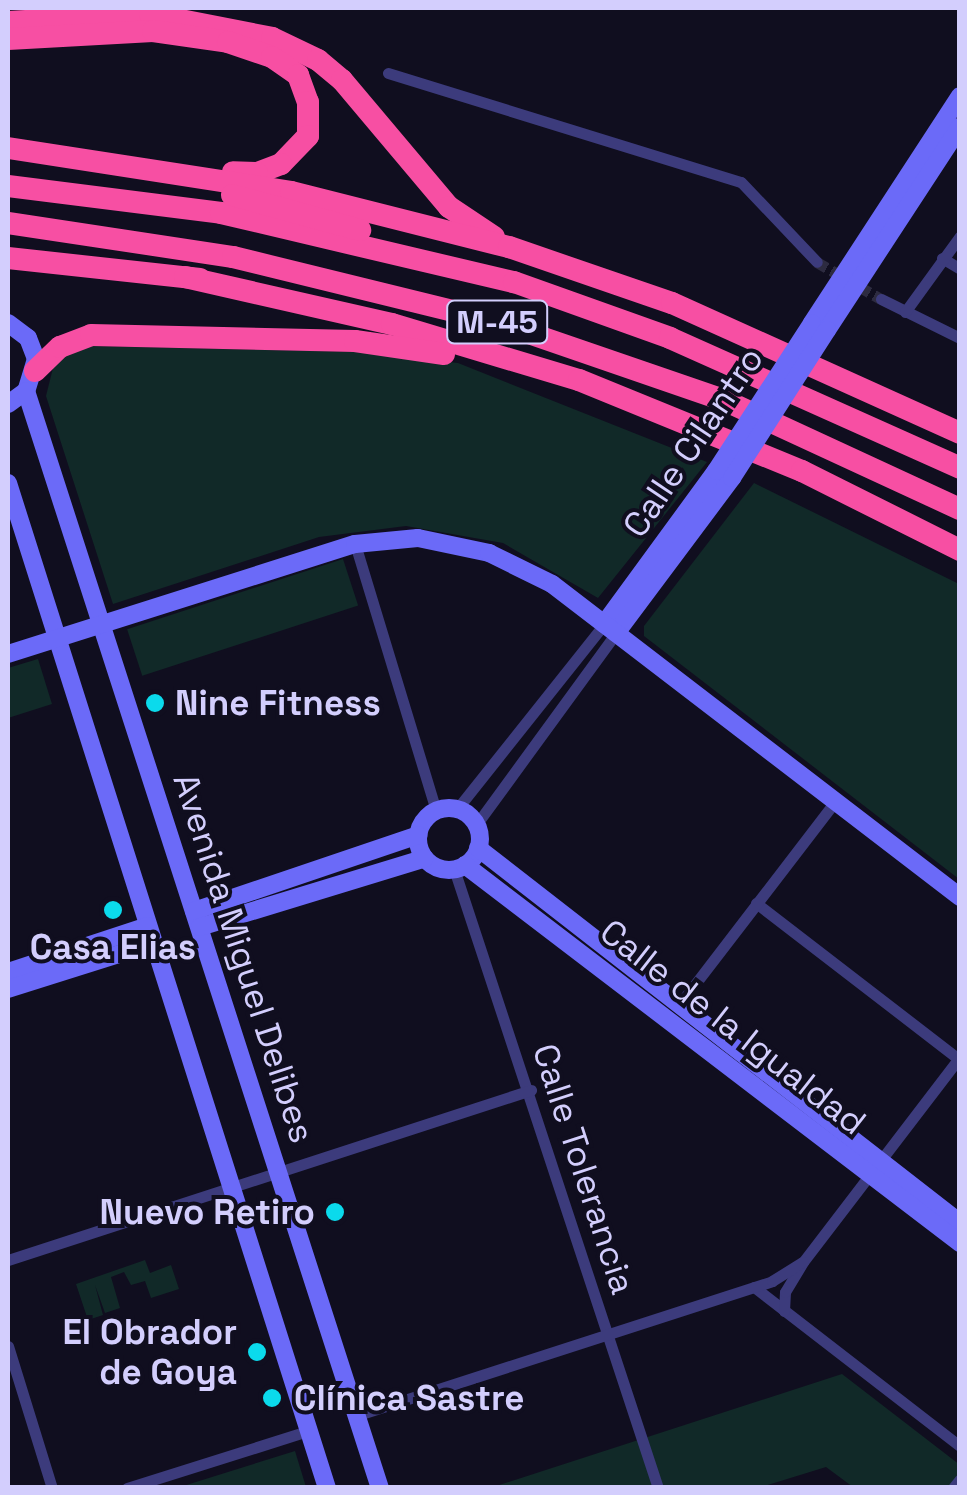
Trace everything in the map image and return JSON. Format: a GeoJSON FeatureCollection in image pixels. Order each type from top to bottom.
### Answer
{"type":"FeatureCollection","features":[{"type":"Feature","properties":{"kind":"highway"},"geometry":{"type":"LineString","coordinates":[[8,22],[150,14],[272,38],[318,60],[342,80],[449,207],[509,247]]}},
{"type":"Feature","properties":{"kind":"highway"},"geometry":{"type":"LineString","coordinates":[[8,40],[153,31],[228,42],[298,75],[308,102],[308,136],[281,164],[257,173],[124,156],[107,160]]}},
{"type":"Feature","properties":{"kind":"highway"},"geometry":{"type":"LineString","coordinates":[[8,148],[107,160],[291,192],[509,247],[672,304],[960,433]]}},
{"type":"Feature","properties":{"kind":"highway"},"geometry":{"type":"LineString","coordinates":[[8,158],[234,196],[405,242],[514,282]]}},
{"type":"Feature","properties":{"kind":"highway","name":"M-45"},"geometry":{"type":"LineString","coordinates":[[8,186],[221,214],[514,282],[670,338],[960,468]]}},
{"type":"Feature","properties":{"kind":"highway","name":"M-45"},"geometry":{"type":"LineString","coordinates":[[8,223],[233,256],[387,292],[586,350],[726,401],[960,509]]}},
{"type":"Feature","properties":{"kind":"highway"},"geometry":{"type":"LineString","coordinates":[[8,258],[358,296],[387,292]]}},
{"type":"Feature","properties":{"kind":"highway"},"geometry":{"type":"LineString","coordinates":[[186,277],[392,324],[579,380],[802,471],[960,550]]}},
{"type":"Feature","properties":{"kind":"highway"},"geometry":{"type":"LineString","coordinates":[[31,381],[60,347],[91,335],[274,338],[415,347],[579,380]]}},
{"type":"Feature","properties":{"kind":"highway"},"geometry":{"type":"LineString","coordinates":[[902,404],[960,424]]}},
{"type":"Feature","properties":{"kind":"main road","name":"Calle Cilantro"},"geometry":{"type":"LineString","coordinates":[[610,628],[724,475],[960,96]]}},
{"type":"Feature","properties":{"kind":"main road","name":"Calle Cilantro"},"geometry":{"type":"LineString","coordinates":[[819,326],[960,127]]}},
{"type":"Feature","properties":{"kind":"main road","name":"Avenida Miguel Delibes"},"geometry":{"type":"LineString","coordinates":[[8,323],[28,338],[31,381],[100,624],[380,1488]]}},
{"type":"Feature","properties":{"kind":"main road"},"geometry":{"type":"LineString","coordinates":[[8,404],[31,381]]}},
{"type":"Feature","properties":{"kind":"main road"},"geometry":{"type":"LineString","coordinates":[[8,483],[327,1488]]}},
{"type":"Feature","properties":{"kind":"main road"},"geometry":{"type":"LineString","coordinates":[[8,654],[355,544],[418,538],[489,553],[552,584],[960,897]]}},
{"type":"Feature","properties":{"kind":"main road"},"geometry":{"type":"LineString","coordinates":[[457,809],[476,825],[478,848],[460,867],[424,858],[197,919],[418,835],[436,810],[457,809]]}},
{"type":"Feature","properties":{"kind":"main road"},"geometry":{"type":"LineString","coordinates":[[418,835],[424,858]]}},
{"type":"Feature","properties":{"kind":"main road","name":"Calle de la Igualdad"},"geometry":{"type":"LineString","coordinates":[[478,848],[679,1006],[960,1242]]}},
{"type":"Feature","properties":{"kind":"main road","name":"Calle de la Igualdad"},"geometry":{"type":"LineString","coordinates":[[460,867],[875,1168],[960,1223]]}},
{"type":"Feature","properties":{"kind":"main road"},"geometry":{"type":"LineString","coordinates":[[8,972],[151,934]]}},
{"type":"Feature","properties":{"kind":"main road"},"geometry":{"type":"LineString","coordinates":[[8,989],[151,934]]}},
{"type":"Feature","properties":{"kind":"street"},"geometry":{"type":"LineString","coordinates":[[388,73],[741,182],[817,262]]}},
{"type":"Feature","properties":{"kind":"street"},"geometry":{"type":"LineString","coordinates":[[905,312],[960,236]]}},
{"type":"Feature","properties":{"kind":"street"},"geometry":{"type":"LineString","coordinates":[[942,258],[960,270]]}},
{"type":"Feature","properties":{"kind":"street"},"geometry":{"type":"LineString","coordinates":[[881,299],[960,338]]}},
{"type":"Feature","properties":{"kind":"street"},"geometry":{"type":"LineString","coordinates":[[355,544],[436,810]]}},
{"type":"Feature","properties":{"kind":"street","name":"Calle Cilantro"},"geometry":{"type":"LineString","coordinates":[[457,809],[610,628]]}},
{"type":"Feature","properties":{"kind":"street","name":"Calle Cilantro"},"geometry":{"type":"LineString","coordinates":[[476,825],[610,628]]}},
{"type":"Feature","properties":{"kind":"street"},"geometry":{"type":"LineString","coordinates":[[679,1006],[834,803]]}},
{"type":"Feature","properties":{"kind":"street","name":"Calle Tolerancia"},"geometry":{"type":"LineString","coordinates":[[460,867],[658,1488]]}},
{"type":"Feature","properties":{"kind":"street"},"geometry":{"type":"LineString","coordinates":[[756,903],[959,1058],[803,1262],[786,1292],[784,1310]]}},
{"type":"Feature","properties":{"kind":"street"},"geometry":{"type":"LineString","coordinates":[[8,1260],[531,1090]]}},
{"type":"Feature","properties":{"kind":"street"},"geometry":{"type":"LineString","coordinates":[[355,1416],[754,1287],[803,1262]]}},
{"type":"Feature","properties":{"kind":"street"},"geometry":{"type":"LineString","coordinates":[[754,1287],[960,1446]]}},
{"type":"Feature","properties":{"kind":"street"},"geometry":{"type":"LineString","coordinates":[[8,1346],[52,1488]]}},
{"type":"Feature","properties":{"kind":"street"},"geometry":{"type":"LineString","coordinates":[[126,1488],[308,1430]]}},
{"type":"Feature","properties":{"kind":"street"},"geometry":{"type":"LineString","coordinates":[[953,1488],[960,1479]]}},
{"type":"Feature","properties":{"kind":"green space"},"geometry":{"type":"Polygon","coordinates":[[[89,346],[357,352],[458,363],[707,462],[598,598],[503,543],[406,526],[319,537],[113,604],[46,396],[53,368],[65,354],[89,346]]]}},
{"type":"Feature","properties":{"kind":"green space"},"geometry":{"type":"Polygon","coordinates":[[[754,483],[959,584],[959,879],[644,636],[644,626],[754,483]]]}},
{"type":"Feature","properties":{"kind":"green space"},"geometry":{"type":"Polygon","coordinates":[[[343,559],[358,606],[142,676],[127,629],[343,559]]]}},
{"type":"Feature","properties":{"kind":"green space"},"geometry":{"type":"Polygon","coordinates":[[[38,659],[52,704],[8,718],[8,668],[38,659]]]}},
{"type":"Feature","properties":{"kind":"green space"},"geometry":{"type":"Polygon","coordinates":[[[145,1260],[150,1273],[171,1265],[179,1289],[151,1298],[145,1281],[131,1285],[124,1272],[111,1277],[120,1308],[105,1313],[95,1285],[103,1315],[88,1320],[76,1284],[145,1260]]]}},
{"type":"Feature","properties":{"kind":"green space"},"geometry":{"type":"Polygon","coordinates":[[[842,1374],[960,1465],[959,1488],[853,1487],[826,1467],[761,1487],[490,1488],[842,1374]]]}},
{"type":"Feature","properties":{"kind":"green space"},"geometry":{"type":"Polygon","coordinates":[[[295,1451],[306,1487],[180,1487],[295,1451]]]}},
{"type":"Feature","properties":{"kind":"tunnel"},"geometry":{"type":"LineString","coordinates":[[817,262],[881,299]]}},
{"type":"Feature","properties":{"kind":"place","name":"Nine Fitness"},"geometry":{"type":"Point","coordinates":[155,703]}},
{"type":"Feature","properties":{"kind":"place","name":"Casa Elias"},"geometry":{"type":"Point","coordinates":[113,910]}},
{"type":"Feature","properties":{"kind":"place","name":"Nuevo Retiro"},"geometry":{"type":"Point","coordinates":[335,1212]}},
{"type":"Feature","properties":{"kind":"place","name":"El Obrador de Goya"},"geometry":{"type":"Point","coordinates":[257,1352]}},
{"type":"Feature","properties":{"kind":"place","name":"Clínica Sastre"},"geometry":{"type":"Point","coordinates":[272,1398]}}]}
